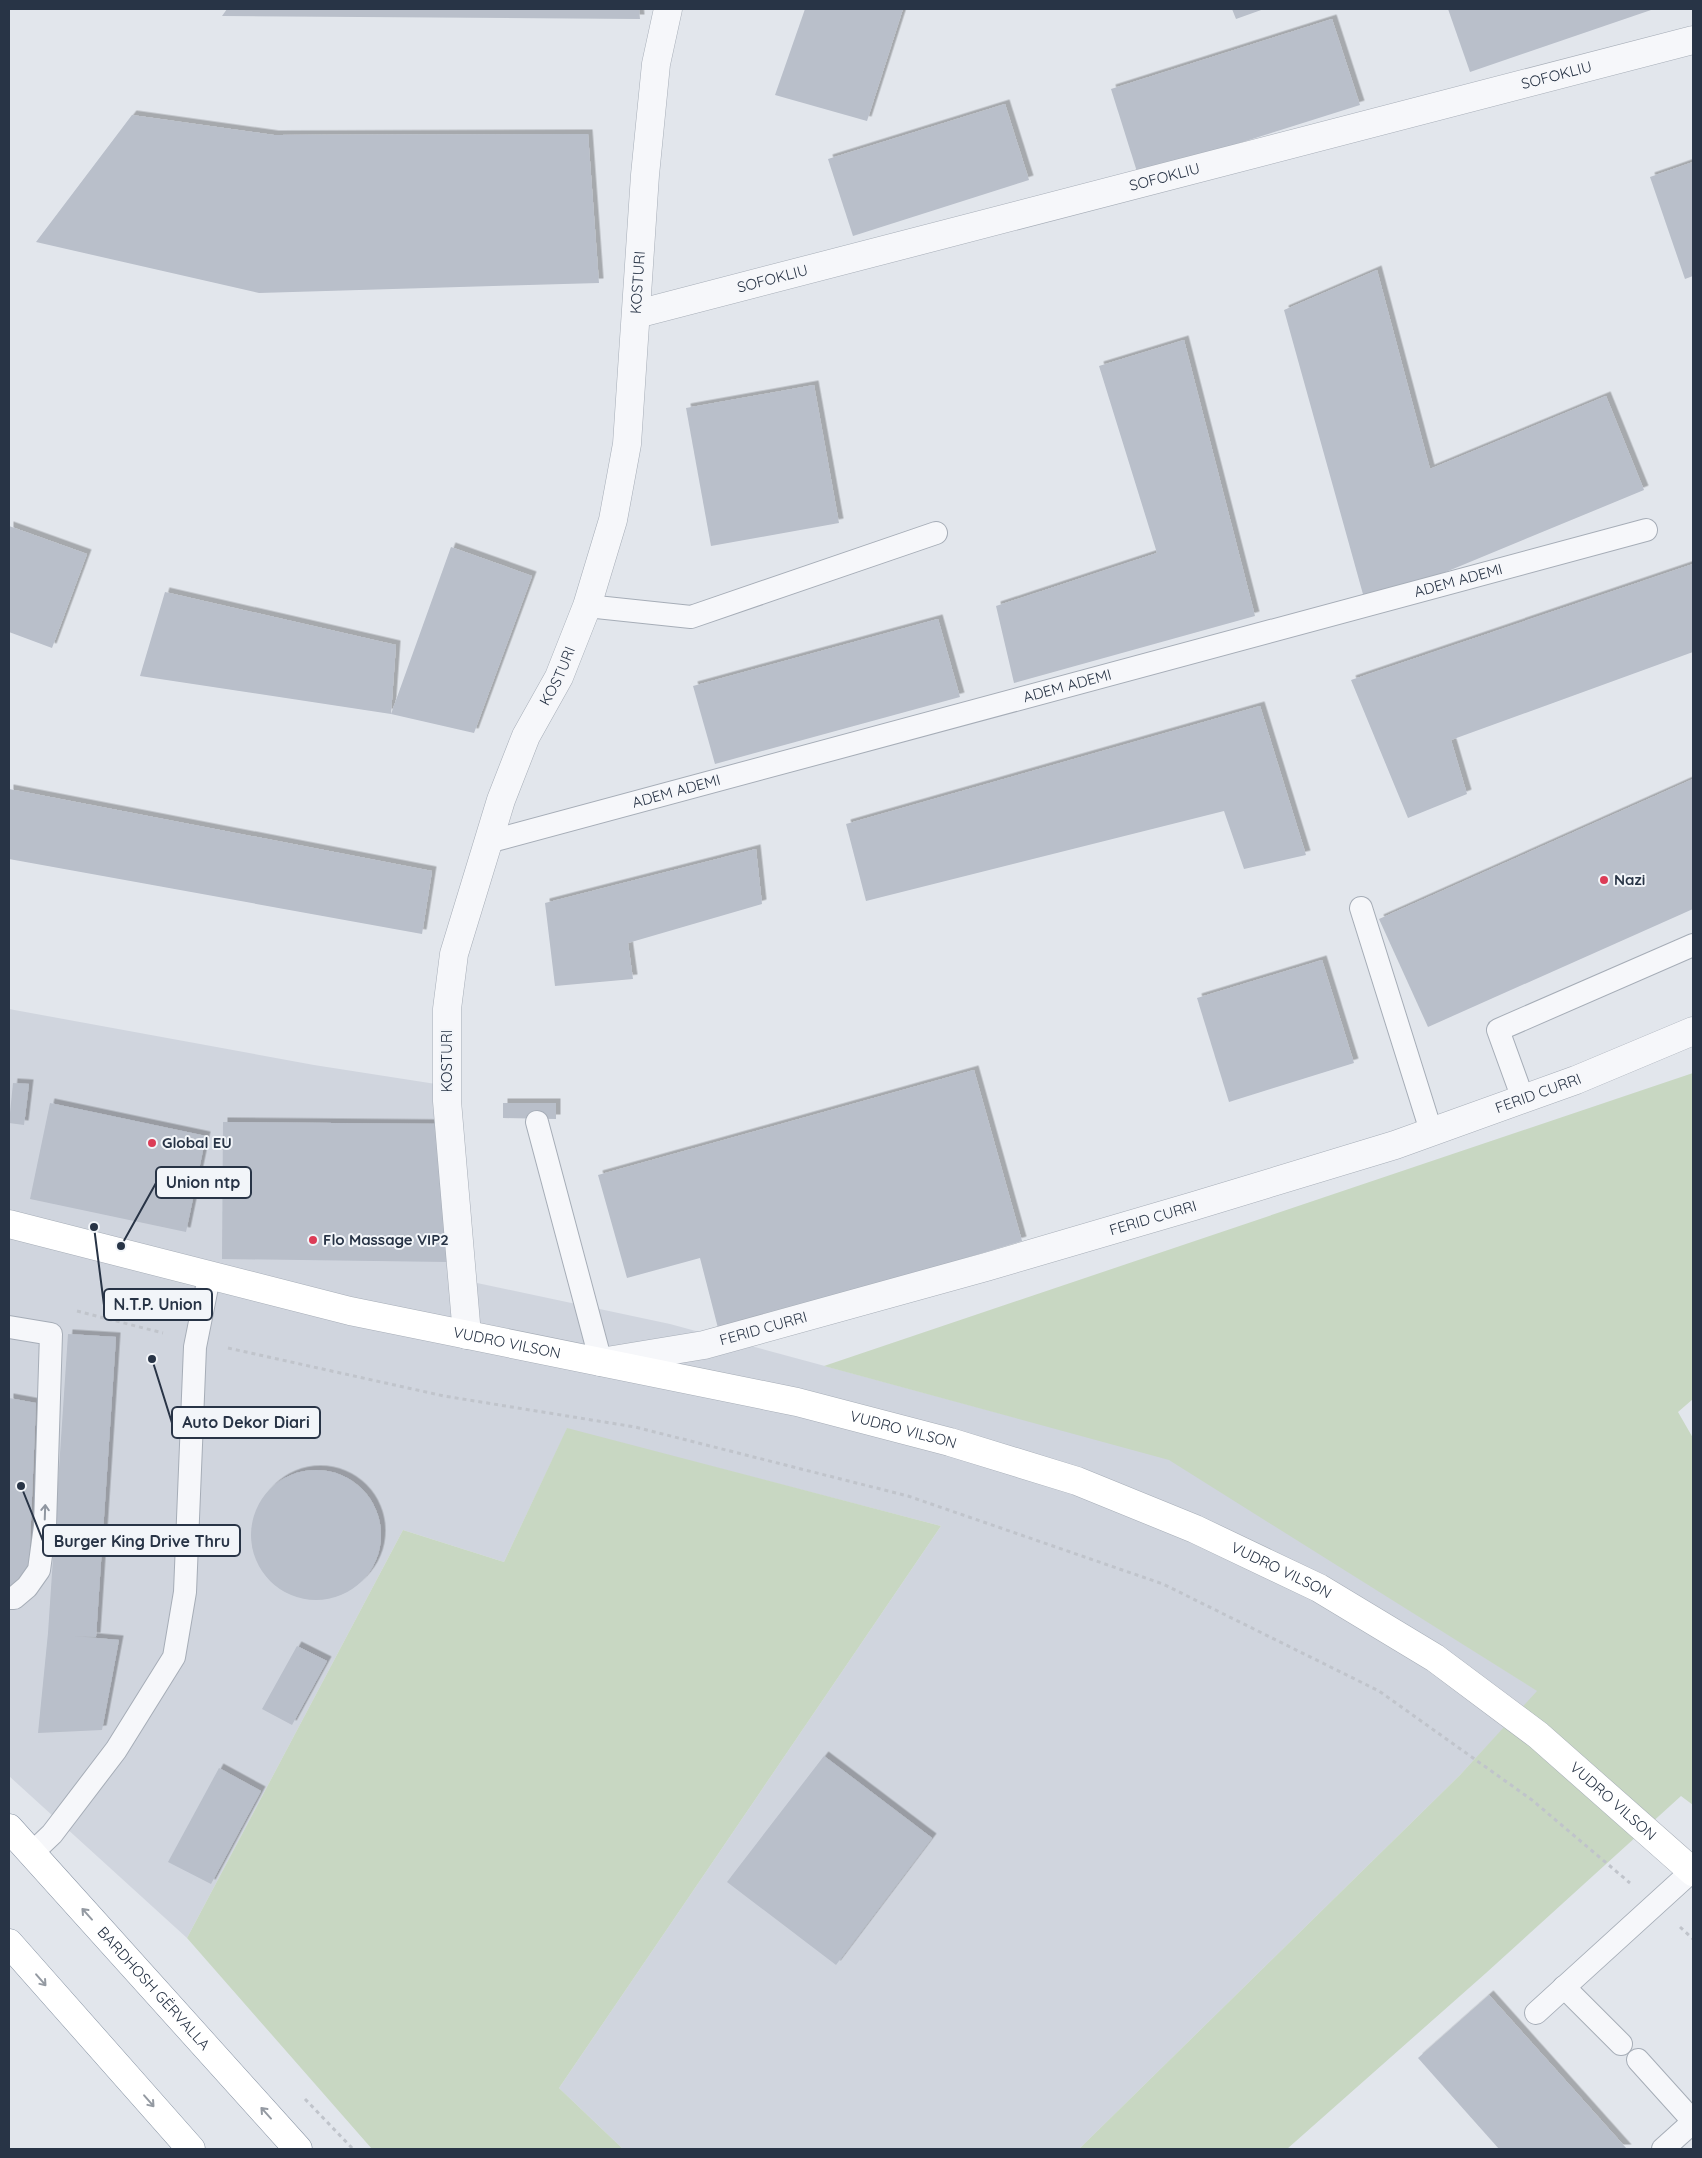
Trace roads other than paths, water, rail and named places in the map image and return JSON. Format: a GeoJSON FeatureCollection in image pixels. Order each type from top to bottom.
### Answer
{"type":"FeatureCollection","features":[{"type":"Feature","properties":{"kind":"main road","name":"VUDRO VILSON"},"geometry":{"type":"LineString","coordinates":[[10,1230],[350,1311],[797,1402],[950,1442],[1077,1481],[1195,1529],[1319,1588],[1435,1658],[1538,1735],[1693,1871]]}},
{"type":"Feature","properties":{"kind":"main road","name":"BARDHOSH GËRVALLA"},"geometry":{"type":"LineString","coordinates":[[9,1828],[298,2149]]}},
{"type":"Feature","properties":{"kind":"main road"},"geometry":{"type":"LineString","coordinates":[[9,1943],[191,2149]]}},
{"type":"Feature","properties":{"kind":"street","name":"KOSTURI"},"geometry":{"type":"LineString","coordinates":[[467,1335],[447,1101],[447,1009],[454,954],[501,800],[526,736],[559,677],[587,606],[613,520],[627,444],[646,156],[656,64],[668,9]]}},
{"type":"Feature","properties":{"kind":"street","name":"SOFOKLIU"},"geometry":{"type":"LineString","coordinates":[[637,314],[1693,40]]}},
{"type":"Feature","properties":{"kind":"street","name":"FERID CURRI"},"geometry":{"type":"LineString","coordinates":[[601,1362],[704,1345],[957,1276],[1194,1206],[1431,1131],[1523,1099],[1576,1080],[1693,1031]]}},
{"type":"Feature","properties":{"kind":"lane","name":"ADEM ADEMI"},"geometry":{"type":"LineString","coordinates":[[488,842],[1646,530]]}},
{"type":"Feature","properties":{"kind":"lane"},"geometry":{"type":"LineString","coordinates":[[587,606],[691,617],[936,533]]}},
{"type":"Feature","properties":{"kind":"lane"},"geometry":{"type":"LineString","coordinates":[[1361,908],[1431,1131]]}},
{"type":"Feature","properties":{"kind":"lane"},"geometry":{"type":"LineString","coordinates":[[1523,1099],[1498,1030],[1693,945]]}},
{"type":"Feature","properties":{"kind":"lane"},"geometry":{"type":"LineString","coordinates":[[537,1122],[601,1362]]}},
{"type":"Feature","properties":{"kind":"lane"},"geometry":{"type":"LineString","coordinates":[[32,1853],[52,1834],[116,1750],[174,1657],[185,1592],[197,1341],[209,1277]]}},
{"type":"Feature","properties":{"kind":"lane"},"geometry":{"type":"LineString","coordinates":[[9,1328],[52,1334],[45,1526],[38,1570],[27,1587],[14,1598],[9,1598]]}},
{"type":"Feature","properties":{"kind":"lane"},"geometry":{"type":"LineString","coordinates":[[1536,2013],[1693,1871]]}},
{"type":"Feature","properties":{"kind":"lane"},"geometry":{"type":"LineString","coordinates":[[1564,1987],[1621,2044]]}},
{"type":"Feature","properties":{"kind":"lane"},"geometry":{"type":"LineString","coordinates":[[1638,2060],[1693,2121],[1662,2149]]}},
{"type":"Feature","properties":{"kind":"place","name":"Nazi"},"geometry":{"type":"Point","coordinates":[1604,880]}},
{"type":"Feature","properties":{"kind":"place","name":"Global EU"},"geometry":{"type":"Point","coordinates":[152,1143]}},
{"type":"Feature","properties":{"kind":"place","name":"N.T.P. Union"},"geometry":{"type":"Point","coordinates":[94,1227]}},
{"type":"Feature","properties":{"kind":"place","name":"Flo Massage VIP2"},"geometry":{"type":"Point","coordinates":[313,1240]}},
{"type":"Feature","properties":{"kind":"place","name":"Union ntp"},"geometry":{"type":"Point","coordinates":[121,1246]}},
{"type":"Feature","properties":{"kind":"place","name":"Auto Dekor Diari"},"geometry":{"type":"Point","coordinates":[152,1359]}},
{"type":"Feature","properties":{"kind":"place","name":"Burger King Drive Thru"},"geometry":{"type":"Point","coordinates":[21,1486]}}]}
